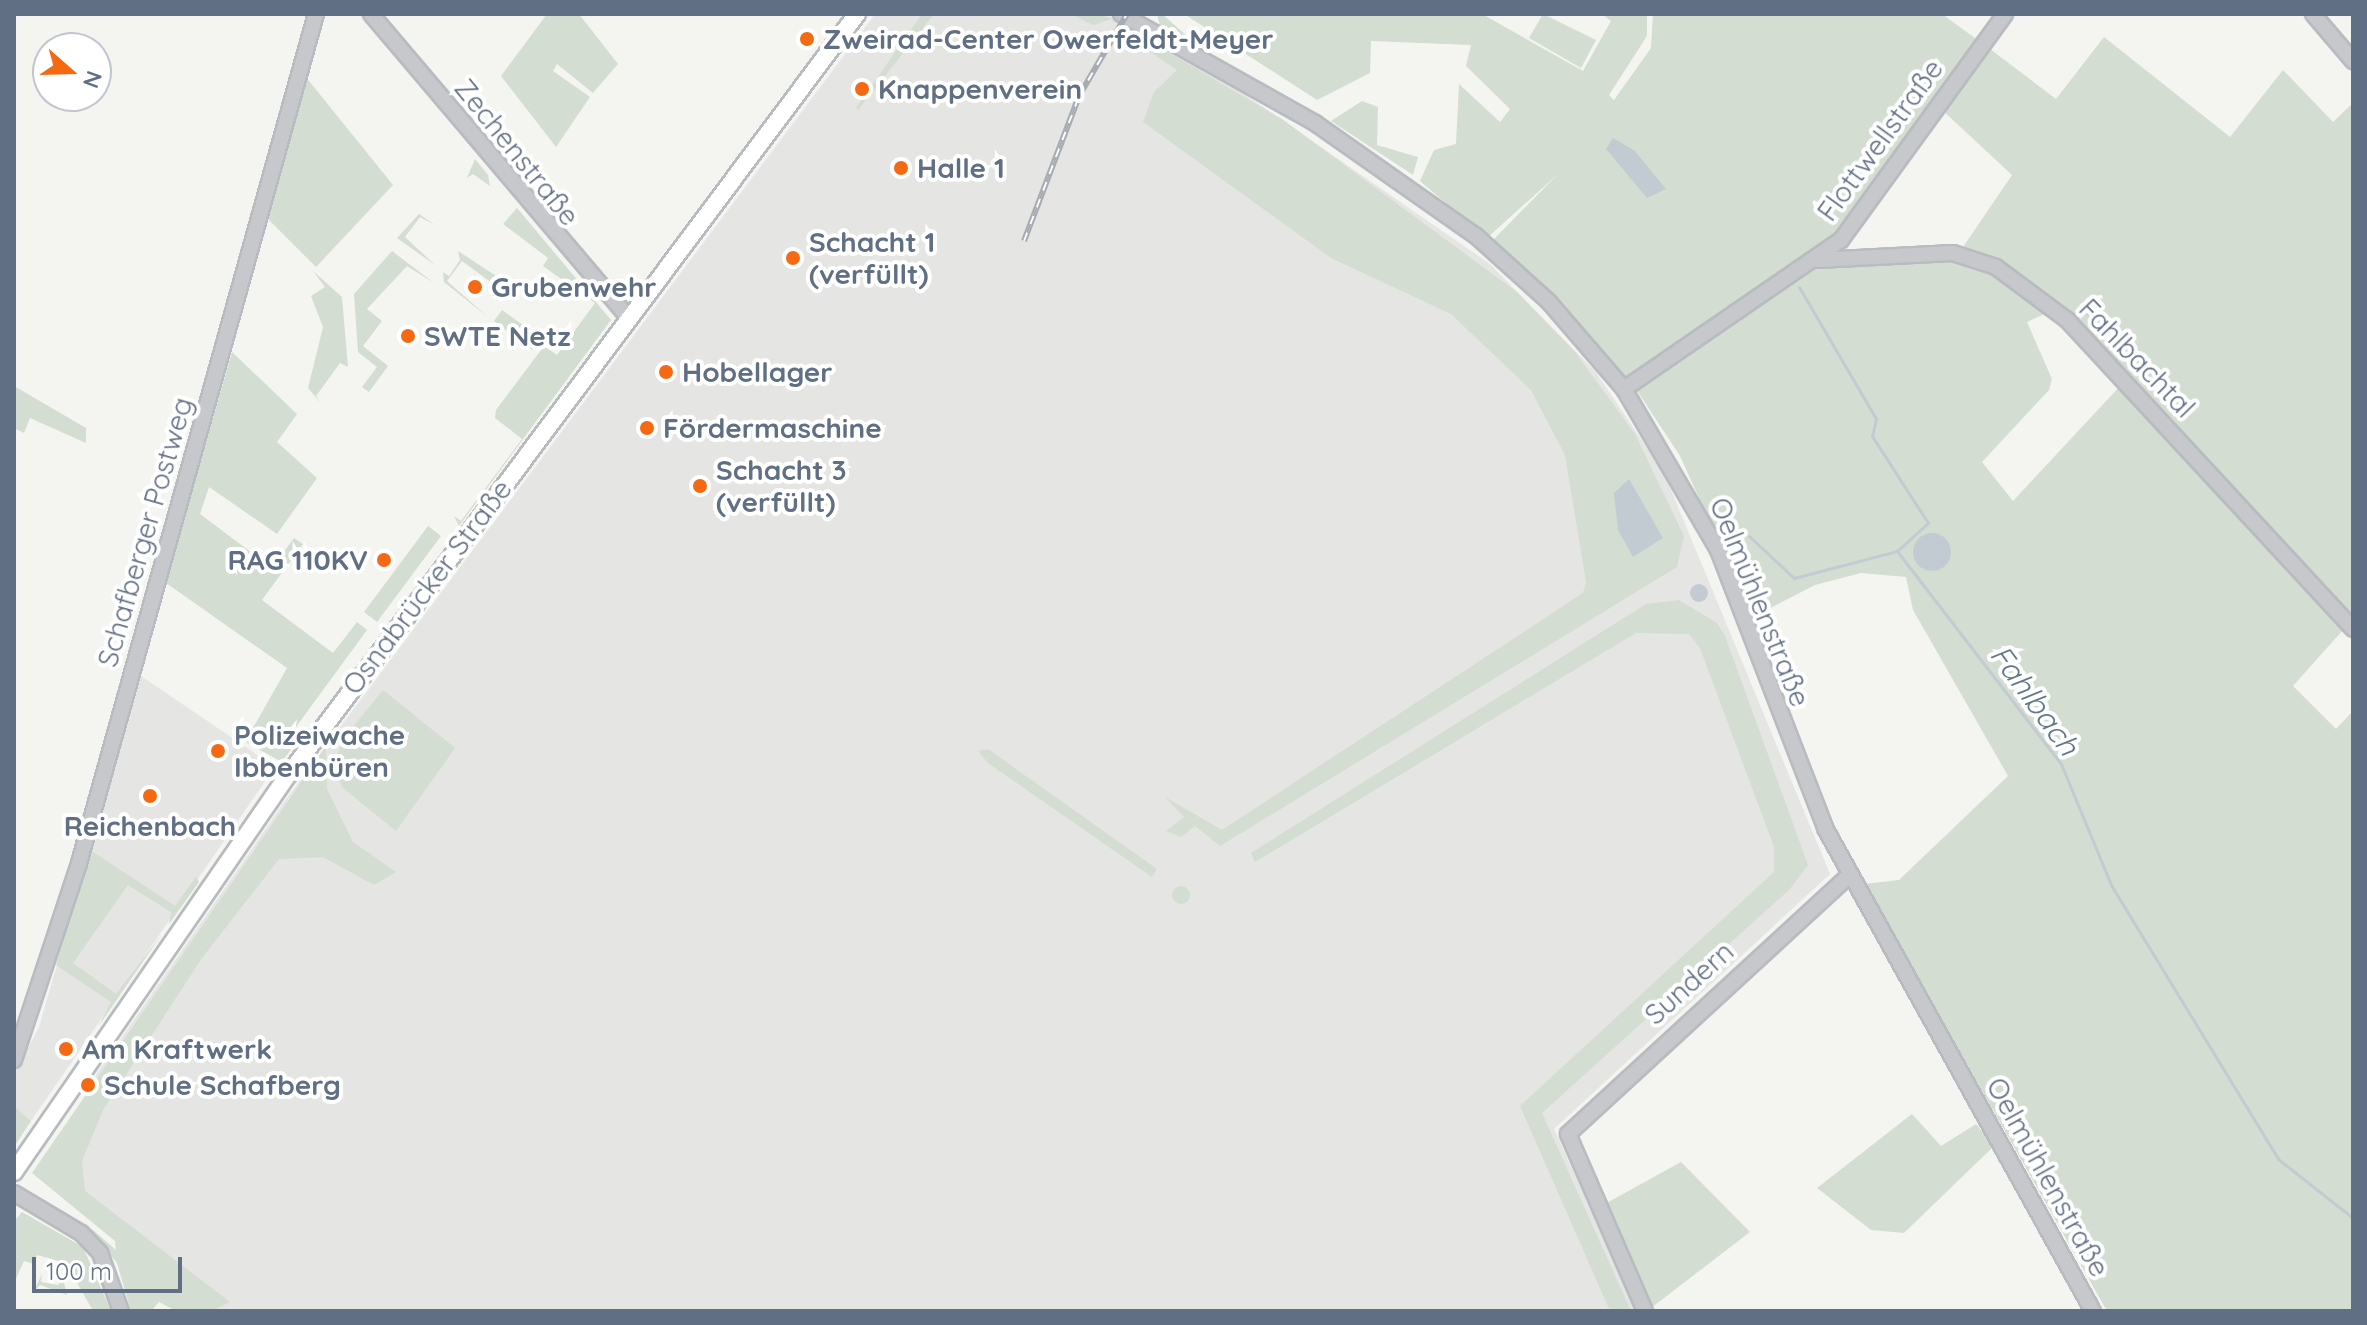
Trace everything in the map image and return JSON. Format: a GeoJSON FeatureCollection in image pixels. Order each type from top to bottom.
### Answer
{"type":"FeatureCollection","features":[{"type":"Feature","properties":{"kind":"main road","name":"Osnabrücker Straße"},"geometry":{"type":"LineString","coordinates":[[14,1172],[289,774],[857,14]]}},
{"type":"Feature","properties":{"kind":"street","name":"Schafberger Postweg"},"geometry":{"type":"LineString","coordinates":[[14,1060],[83,849],[316,14]]}},
{"type":"Feature","properties":{"kind":"street","name":"Zechenstraße"},"geometry":{"type":"LineString","coordinates":[[371,14],[629,318]]}},
{"type":"Feature","properties":{"kind":"street","name":"Oelmühlenstraße"},"geometry":{"type":"LineString","coordinates":[[1121,14],[1150,20],[1315,123],[1476,236],[1549,302],[1624,389],[1718,550],[1801,778],[1850,875],[2093,1311]]}},
{"type":"Feature","properties":{"kind":"street","name":"Flottwellstraße"},"geometry":{"type":"LineString","coordinates":[[1624,389],[1818,260],[1841,240],[2005,14]]}},
{"type":"Feature","properties":{"kind":"street"},"geometry":{"type":"LineString","coordinates":[[2313,14],[2353,61]]}},
{"type":"Feature","properties":{"kind":"street","name":"Fahlbachtal"},"geometry":{"type":"LineString","coordinates":[[1818,260],[1953,253],[1996,267],[2067,320],[2353,629]]}},
{"type":"Feature","properties":{"kind":"street","name":"Sundern"},"geometry":{"type":"LineString","coordinates":[[1645,1311],[1568,1134],[1850,875]]}},
{"type":"Feature","properties":{"kind":"street"},"geometry":{"type":"LineString","coordinates":[[14,1193],[81,1233],[100,1253],[121,1311]]}},
{"type":"Feature","properties":{"kind":"shaded area"},"geometry":{"type":"Polygon","coordinates":[[[547,14],[579,14],[618,64],[593,93],[557,64],[553,71],[590,97],[556,147],[501,76],[547,14]]]}},
{"type":"Feature","properties":{"kind":"shaded area"},"geometry":{"type":"Polygon","coordinates":[[[875,14],[1105,14],[1188,55],[1490,264],[1595,371],[1664,473],[1830,874],[1554,1129],[1637,1311],[180,1311],[55,1174],[91,1082],[287,798],[875,14]]]}},
{"type":"Feature","properties":{"kind":"shaded area"},"geometry":{"type":"Polygon","coordinates":[[[922,14],[934,14],[858,110],[856,108],[922,14]]]}},
{"type":"Feature","properties":{"kind":"shaded area"},"geometry":{"type":"Polygon","coordinates":[[[1071,14],[1100,14],[1111,19],[1093,25],[1071,14]]]}},
{"type":"Feature","properties":{"kind":"shaded area"},"geometry":{"type":"Polygon","coordinates":[[[1157,14],[1162,14],[1195,43],[1160,26],[1157,14]]]}},
{"type":"Feature","properties":{"kind":"shaded area"},"geometry":{"type":"Polygon","coordinates":[[[1184,14],[1482,14],[1583,71],[1611,21],[1602,14],[1647,14],[1647,36],[1609,95],[1614,100],[1651,48],[1653,14],[1942,14],[1979,41],[1833,242],[1630,381],[1492,241],[1558,174],[1487,238],[1420,181],[1434,150],[1456,144],[1459,84],[1500,122],[1510,109],[1466,66],[1471,45],[1371,41],[1370,73],[1317,100],[1184,14]]]}},
{"type":"Feature","properties":{"kind":"shaded area"},"geometry":{"type":"Polygon","coordinates":[[[1543,14],[1596,40],[1581,68],[1529,38],[1543,14]]]}},
{"type":"Feature","properties":{"kind":"shaded area"},"geometry":{"type":"Polygon","coordinates":[[[1127,28],[1282,119],[1517,292],[1575,352],[1635,434],[1684,536],[1677,567],[1220,846],[1195,826],[1181,837],[1166,831],[1184,817],[1165,797],[1222,830],[1583,593],[1586,582],[1565,455],[1531,390],[1451,314],[1331,258],[1143,122],[1154,92],[1177,70],[1124,34],[1127,28]]]}},
{"type":"Feature","properties":{"kind":"shaded area"},"geometry":{"type":"Polygon","coordinates":[[[2104,37],[2230,137],[2283,70],[2333,122],[2353,103],[2353,622],[2068,318],[1959,253],[2012,175],[1940,108],[1986,46],[2056,99],[2104,37]]]}},
{"type":"Feature","properties":{"kind":"shaded area"},"geometry":{"type":"Polygon","coordinates":[[[305,76],[393,185],[316,267],[267,218],[305,76]]]}},
{"type":"Feature","properties":{"kind":"shaded area"},"geometry":{"type":"Polygon","coordinates":[[[1362,101],[1378,107],[1377,145],[1418,157],[1413,175],[1331,121],[1362,101]]]}},
{"type":"Feature","properties":{"kind":"shaded area"},"geometry":{"type":"Polygon","coordinates":[[[1613,138],[1635,151],[1666,189],[1647,198],[1606,149],[1613,138]]]}},
{"type":"Feature","properties":{"kind":"shaded area"},"geometry":{"type":"Polygon","coordinates":[[[475,159],[488,175],[490,186],[473,174],[467,178],[475,159]]]}},
{"type":"Feature","properties":{"kind":"shaded area"},"geometry":{"type":"Polygon","coordinates":[[[517,208],[611,320],[459,526],[454,516],[461,521],[522,439],[495,418],[496,410],[544,346],[557,355],[595,303],[543,266],[548,258],[503,224],[517,208]]]}},
{"type":"Feature","properties":{"kind":"shaded area"},"geometry":{"type":"Polygon","coordinates":[[[419,214],[435,225],[420,217],[405,237],[435,265],[397,238],[419,214]]]}},
{"type":"Feature","properties":{"kind":"shaded area"},"geometry":{"type":"Polygon","coordinates":[[[392,251],[434,283],[407,266],[367,309],[382,321],[363,346],[388,366],[369,392],[362,387],[377,367],[358,352],[354,294],[392,251]]]}},
{"type":"Feature","properties":{"kind":"shaded area"},"geometry":{"type":"Polygon","coordinates":[[[458,251],[513,287],[507,294],[462,261],[447,281],[489,318],[444,282],[443,272],[449,276],[460,260],[458,251]]]}},
{"type":"Feature","properties":{"kind":"shaded area"},"geometry":{"type":"Polygon","coordinates":[[[1911,257],[1952,257],[1992,268],[2051,311],[2027,322],[2052,379],[2049,390],[1982,462],[2013,501],[2122,384],[2343,630],[2293,686],[2336,729],[2353,711],[2353,1311],[2107,1311],[1865,884],[1899,880],[2008,776],[1913,610],[1906,577],[1861,573],[1815,585],[1753,617],[1680,456],[1634,386],[1817,263],[1851,267],[1911,257]]]}},
{"type":"Feature","properties":{"kind":"shaded area"},"geometry":{"type":"Polygon","coordinates":[[[313,271],[342,297],[348,367],[340,363],[316,396],[321,403],[308,388],[323,327],[311,296],[325,287],[313,271]]]}},
{"type":"Feature","properties":{"kind":"shaded area"},"geometry":{"type":"Polygon","coordinates":[[[2090,298],[2098,298],[2104,308],[2098,318],[2090,318],[2084,312],[2084,304],[2090,298]]]}},
{"type":"Feature","properties":{"kind":"shaded area"},"geometry":{"type":"Polygon","coordinates":[[[502,310],[541,338],[532,350],[494,321],[502,310]]]}},
{"type":"Feature","properties":{"kind":"shaded area"},"geometry":{"type":"Polygon","coordinates":[[[232,352],[297,414],[277,442],[317,478],[277,534],[209,487],[200,514],[272,568],[294,538],[303,544],[262,600],[333,653],[357,622],[367,630],[285,742],[292,748],[282,762],[245,742],[287,668],[166,583],[232,352]]]}},
{"type":"Feature","properties":{"kind":"shaded area"},"geometry":{"type":"Polygon","coordinates":[[[14,386],[86,428],[86,443],[30,418],[24,433],[14,428],[14,386]]]}},
{"type":"Feature","properties":{"kind":"shaded area"},"geometry":{"type":"Polygon","coordinates":[[[1629,479],[1663,538],[1633,557],[1618,530],[1614,493],[1629,479]]]}},
{"type":"Feature","properties":{"kind":"shaded area"},"geometry":{"type":"Polygon","coordinates":[[[428,526],[441,536],[377,622],[364,612],[428,526]]]}},
{"type":"Feature","properties":{"kind":"shaded area"},"geometry":{"type":"Polygon","coordinates":[[[1932,533],[1945,539],[1951,552],[1945,565],[1932,571],[1919,565],[1913,552],[1919,539],[1932,533]]]}},
{"type":"Feature","properties":{"kind":"shaded area"},"geometry":{"type":"Polygon","coordinates":[[[1699,584],[1708,593],[1699,602],[1690,593],[1699,584]]]}},
{"type":"Feature","properties":{"kind":"shaded area"},"geometry":{"type":"Polygon","coordinates":[[[1679,600],[1717,623],[1725,636],[1808,865],[1790,889],[1542,1113],[1631,1311],[1610,1311],[1520,1106],[1774,872],[1774,847],[1700,648],[1689,634],[1636,633],[1255,862],[1251,853],[1646,604],[1679,600]]]}},
{"type":"Feature","properties":{"kind":"shaded area"},"geometry":{"type":"Polygon","coordinates":[[[141,676],[275,767],[31,1121],[14,1106],[14,1075],[39,1027],[141,676]]]}},
{"type":"Feature","properties":{"kind":"shaded area"},"geometry":{"type":"Polygon","coordinates":[[[383,690],[455,748],[396,831],[343,788],[332,767],[344,738],[383,690]]]}},
{"type":"Feature","properties":{"kind":"shaded area"},"geometry":{"type":"Polygon","coordinates":[[[326,746],[327,789],[353,842],[396,872],[374,885],[323,857],[279,859],[202,958],[103,1110],[82,1161],[85,1191],[230,1302],[211,1311],[176,1311],[159,1302],[151,1311],[131,1311],[117,1263],[84,1222],[116,1250],[115,1241],[32,1173],[326,746]]]}},
{"type":"Feature","properties":{"kind":"shaded area"},"geometry":{"type":"Polygon","coordinates":[[[988,749],[1157,869],[1152,877],[988,763],[978,751],[988,749]]]}},
{"type":"Feature","properties":{"kind":"shaded area"},"geometry":{"type":"Polygon","coordinates":[[[90,850],[175,906],[196,877],[199,882],[169,924],[171,912],[128,885],[73,963],[116,994],[162,934],[98,1027],[111,1002],[56,965],[90,850]]]}},
{"type":"Feature","properties":{"kind":"shaded area"},"geometry":{"type":"Polygon","coordinates":[[[1177,886],[1185,886],[1190,895],[1188,902],[1177,904],[1172,899],[1172,891],[1177,886]]]}},
{"type":"Feature","properties":{"kind":"shaded area"},"geometry":{"type":"Polygon","coordinates":[[[14,1106],[31,1121],[14,1147],[14,1106]]]}},
{"type":"Feature","properties":{"kind":"shaded area"},"geometry":{"type":"Polygon","coordinates":[[[1912,1114],[1941,1146],[1976,1124],[1994,1146],[1904,1233],[1871,1230],[1817,1188],[1912,1114]]]}},
{"type":"Feature","properties":{"kind":"shaded area"},"geometry":{"type":"Polygon","coordinates":[[[1681,1162],[1750,1232],[1651,1308],[1603,1205],[1681,1162]]]}},
{"type":"Feature","properties":{"kind":"shaded area"},"geometry":{"type":"Polygon","coordinates":[[[22,1212],[83,1247],[111,1311],[93,1311],[66,1263],[37,1255],[34,1264],[24,1261],[14,1283],[15,1220],[22,1212]]]}},
{"type":"Feature","properties":{"kind":"shaded area"},"geometry":{"type":"Polygon","coordinates":[[[42,1274],[41,1282],[58,1285],[63,1278],[67,1295],[40,1285],[34,1291],[42,1274]]]}},
{"type":"Feature","properties":{"kind":"waterway","name":"Fahlbach"},"geometry":{"type":"LineString","coordinates":[[1799,287],[1876,419],[1872,436],[1928,523],[1897,551],[2061,764],[2111,885],[2278,1159],[2353,1218]]}},
{"type":"Feature","properties":{"kind":"waterway"},"geometry":{"type":"LineString","coordinates":[[1749,536],[1794,578],[1897,551]]}},
{"type":"Feature","properties":{"kind":"railway"},"geometry":{"type":"LineString","coordinates":[[1024,241],[1079,96],[1127,14]]}},
{"type":"Feature","properties":{"kind":"place","name":"Zweirad-Center Owerfeldt-Meyer"},"geometry":{"type":"Point","coordinates":[807,39]}},
{"type":"Feature","properties":{"kind":"place","name":"Knappenverein"},"geometry":{"type":"Point","coordinates":[862,89]}},
{"type":"Feature","properties":{"kind":"place","name":"Halle 1"},"geometry":{"type":"Point","coordinates":[901,168]}},
{"type":"Feature","properties":{"kind":"place","name":"Schacht 1 (verfüllt)"},"geometry":{"type":"Point","coordinates":[793,258]}},
{"type":"Feature","properties":{"kind":"place","name":"Grubenwehr"},"geometry":{"type":"Point","coordinates":[475,287]}},
{"type":"Feature","properties":{"kind":"place","name":"SWTE Netz"},"geometry":{"type":"Point","coordinates":[408,336]}},
{"type":"Feature","properties":{"kind":"place","name":"Hobellager"},"geometry":{"type":"Point","coordinates":[666,372]}},
{"type":"Feature","properties":{"kind":"place","name":"Fördermaschine"},"geometry":{"type":"Point","coordinates":[647,428]}},
{"type":"Feature","properties":{"kind":"place","name":"Schacht 3 (verfüllt)"},"geometry":{"type":"Point","coordinates":[700,486]}},
{"type":"Feature","properties":{"kind":"place","name":"RAG 110KV"},"geometry":{"type":"Point","coordinates":[384,560]}},
{"type":"Feature","properties":{"kind":"place","name":"Polizeiwache Ibbenbüren"},"geometry":{"type":"Point","coordinates":[218,751]}},
{"type":"Feature","properties":{"kind":"place","name":"Reichenbach"},"geometry":{"type":"Point","coordinates":[150,796]}},
{"type":"Feature","properties":{"kind":"place","name":"Am Kraftwerk"},"geometry":{"type":"Point","coordinates":[66,1049]}},
{"type":"Feature","properties":{"kind":"place","name":"Schule Schafberg"},"geometry":{"type":"Point","coordinates":[88,1085]}}]}
